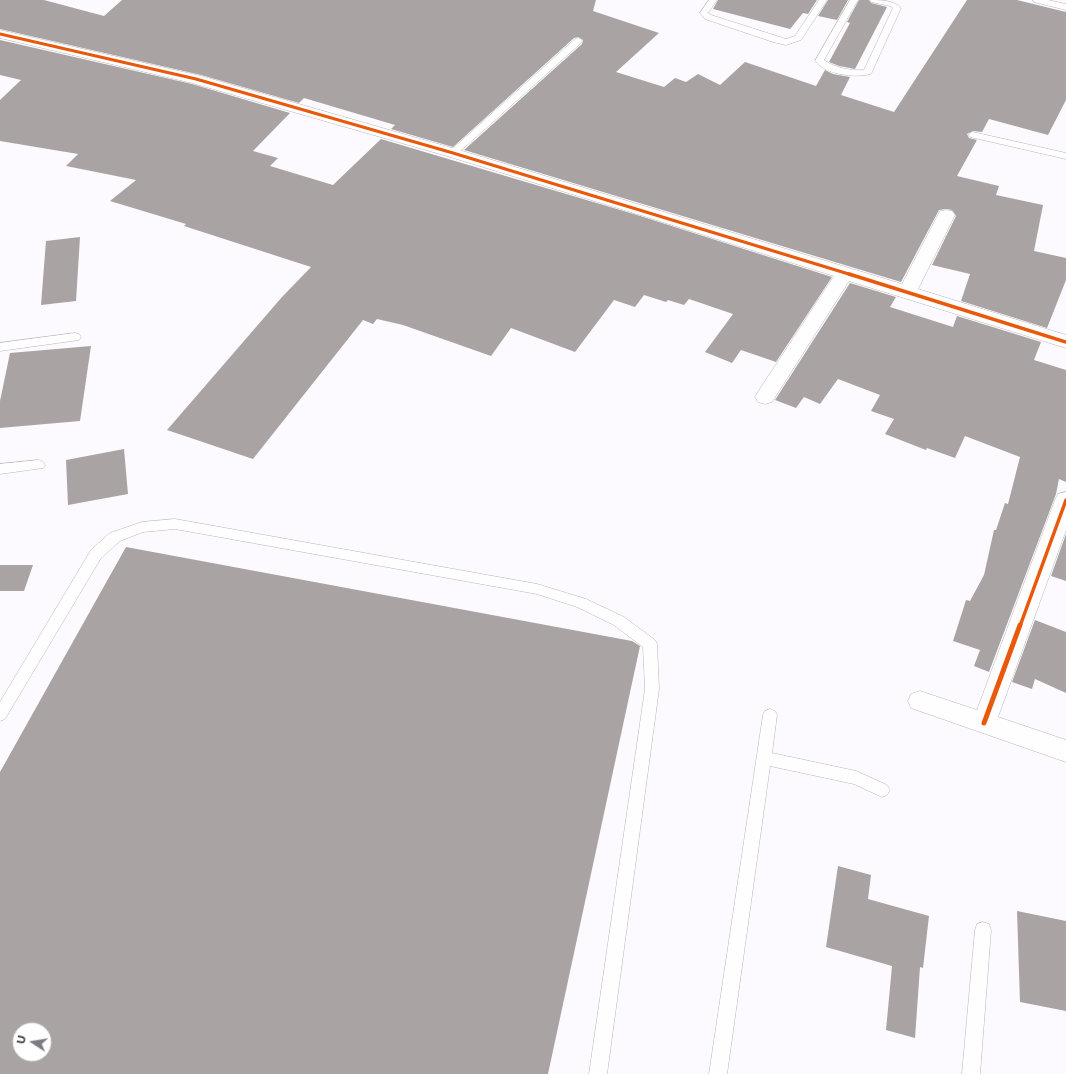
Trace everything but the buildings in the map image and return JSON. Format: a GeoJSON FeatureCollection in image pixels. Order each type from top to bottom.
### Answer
{"type":"FeatureCollection","features":[{"type":"Feature","properties":{"kind":"street"},"geometry":{"type":"LineString","coordinates":[[0,34],[196,79],[453,153],[1066,342]]}},
{"type":"Feature","properties":{"kind":"street"},"geometry":{"type":"LineString","coordinates":[[907,292],[946,215]]}},
{"type":"Feature","properties":{"kind":"street"},"geometry":{"type":"LineString","coordinates":[[765,397],[845,273]]}},
{"type":"Feature","properties":{"kind":"street"},"geometry":{"type":"LineString","coordinates":[[984,723],[1066,500]]}},
{"type":"Feature","properties":{"kind":"street"},"geometry":{"type":"LineString","coordinates":[[920,701],[1066,751]]}},
{"type":"Feature","properties":{"kind":"lane"},"geometry":{"type":"LineString","coordinates":[[713,0],[704,13],[708,17],[786,42],[798,38],[823,0]]}},
{"type":"Feature","properties":{"kind":"lane"},"geometry":{"type":"LineString","coordinates":[[854,0],[819,62],[824,65],[854,73],[863,73],[868,72],[896,8],[893,4],[874,0]]}},
{"type":"Feature","properties":{"kind":"lane"},"geometry":{"type":"LineString","coordinates":[[1037,0],[1066,7]]}},
{"type":"Feature","properties":{"kind":"lane"},"geometry":{"type":"LineString","coordinates":[[453,153],[578,41]]}},
{"type":"Feature","properties":{"kind":"lane"},"geometry":{"type":"LineString","coordinates":[[973,135],[1066,156]]}},
{"type":"Feature","properties":{"kind":"lane"},"geometry":{"type":"LineString","coordinates":[[0,347],[75,337]]}},
{"type":"Feature","properties":{"kind":"lane"},"geometry":{"type":"LineString","coordinates":[[0,469],[39,465]]}},
{"type":"Feature","properties":{"kind":"lane"},"geometry":{"type":"LineString","coordinates":[[0,715],[96,554],[114,537],[142,527],[175,524],[537,589],[581,603],[619,621],[650,644],[652,688],[598,1074]]}},
{"type":"Feature","properties":{"kind":"lane"},"geometry":{"type":"LineString","coordinates":[[718,1074],[770,715]]}},
{"type":"Feature","properties":{"kind":"lane"},"geometry":{"type":"LineString","coordinates":[[764,758],[856,778],[882,790]]}},
{"type":"Feature","properties":{"kind":"lane"},"geometry":{"type":"LineString","coordinates":[[971,1074],[983,930]]}},
{"type":"Feature","properties":{"kind":"cycle path"},"geometry":{"type":"LineString","coordinates":[[0,34],[196,79],[453,153],[643,210],[1066,342]]}},
{"type":"Feature","properties":{"kind":"cycle path"},"geometry":{"type":"LineString","coordinates":[[984,723],[1066,500]]}}]}
